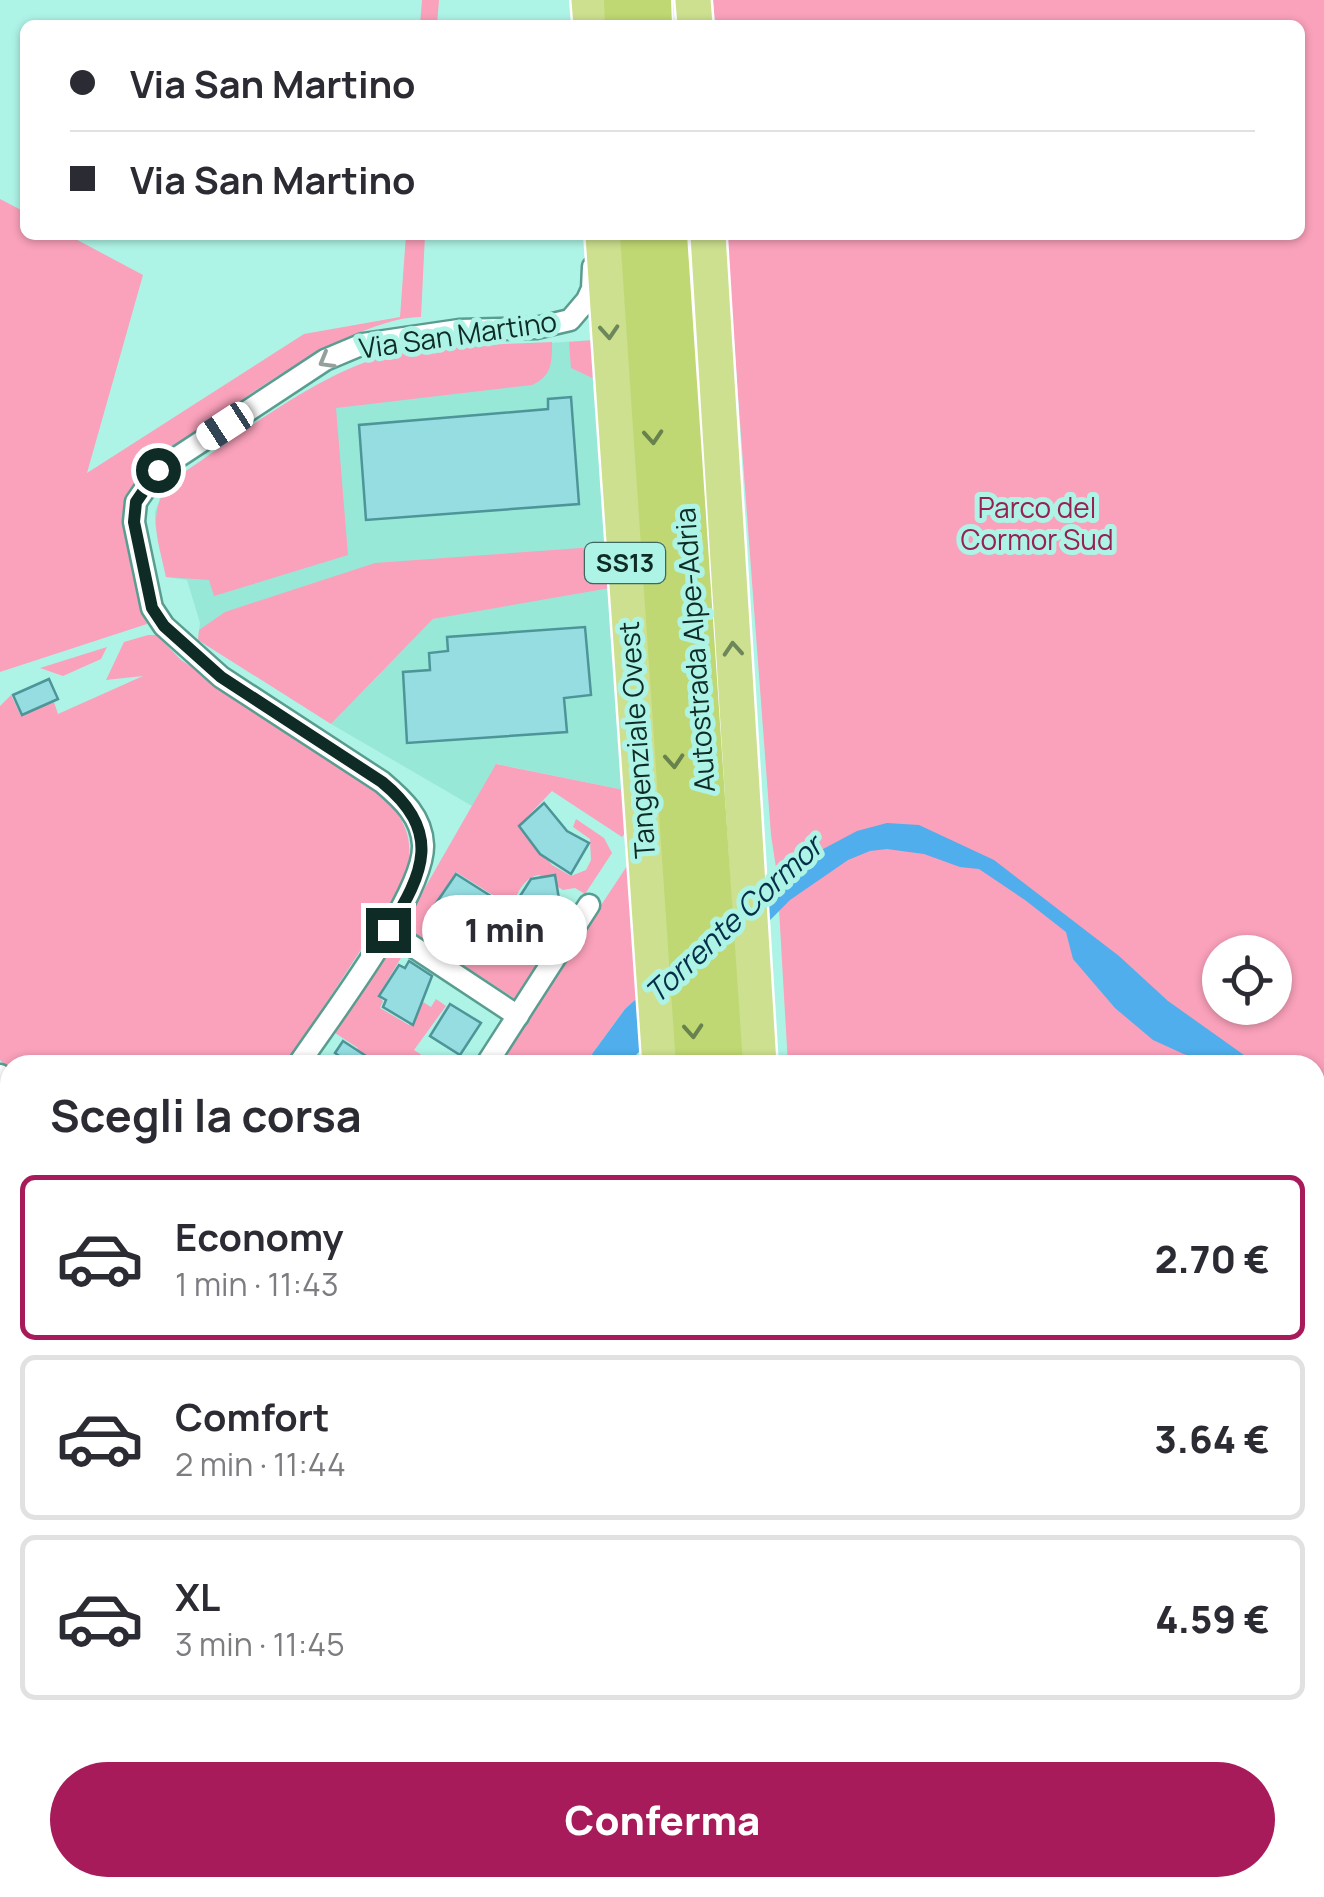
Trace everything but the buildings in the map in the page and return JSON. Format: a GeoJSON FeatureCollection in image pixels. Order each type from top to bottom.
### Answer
{"type":"FeatureCollection","features":[{"type":"Feature","properties":{"kind":"highway","name":"Tangenziale Ovest"},"geometry":{"type":"LineString","coordinates":[[599,240],[659,1055]]}},
{"type":"Feature","properties":{"kind":"highway","name":"Autostrada Alpe-Adria"},"geometry":{"type":"LineString","coordinates":[[639,240],[714,1055]]}},
{"type":"Feature","properties":{"kind":"highway","name":"Autostrada Alpe-Adria"},"geometry":{"type":"LineString","coordinates":[[668,240],[694,854]]}},
{"type":"Feature","properties":{"kind":"highway"},"geometry":{"type":"LineString","coordinates":[[708,240],[755,1022],[760,1055]]}},
{"type":"Feature","properties":{"kind":"street","name":"Via San Martino"},"geometry":{"type":"LineString","coordinates":[[305,1055],[405,904],[423,845],[417,820],[402,799],[221,677],[164,626],[152,608],[134,522],[136,502],[158,470],[343,351],[363,344],[440,332],[536,328],[570,320],[592,289],[598,240]]}},
{"type":"Feature","properties":{"kind":"street"},"geometry":{"type":"LineString","coordinates":[[493,1055],[589,905]]}},
{"type":"Feature","properties":{"kind":"street"},"geometry":{"type":"LineString","coordinates":[[388,930],[518,1016]]}},
{"type":"Feature","properties":{"kind":"shaded area"},"geometry":{"type":"Polygon","coordinates":[[[594,340],[629,791],[497,764],[472,806],[331,724],[433,619],[453,615],[198,640],[200,623],[187,580],[166,577],[155,524],[161,495],[171,481],[317,385],[397,353],[594,340]]]}},
{"type":"Feature","properties":{"kind":"green space"},"geometry":{"type":"Polygon","coordinates":[[[422,0],[439,0],[437,20],[420,20],[422,0]]]}},
{"type":"Feature","properties":{"kind":"green space","name":"Parco del Cormor Sud"},"geometry":{"type":"Polygon","coordinates":[[[713,0],[1324,0],[1324,1055],[787,1055],[777,874],[726,240],[1305,240],[1305,20],[715,20],[713,0]]]}},
{"type":"Feature","properties":{"kind":"green space"},"geometry":{"type":"Polygon","coordinates":[[[0,199],[20,209],[20,240],[77,240],[143,275],[87,473],[304,334],[400,317],[406,240],[425,240],[421,317],[355,334],[317,353],[239,401],[145,470],[128,497],[128,541],[147,624],[0,672],[0,199]]]}},
{"type":"Feature","properties":{"kind":"green space"},"geometry":{"type":"Polygon","coordinates":[[[594,340],[603,383],[571,368],[569,342],[594,340]]]}},
{"type":"Feature","properties":{"kind":"green space"},"geometry":{"type":"Polygon","coordinates":[[[552,342],[550,368],[532,385],[336,408],[348,555],[214,596],[209,580],[166,577],[156,516],[171,481],[280,406],[340,373],[398,353],[552,342]]]}},
{"type":"Feature","properties":{"kind":"green space"},"geometry":{"type":"Polygon","coordinates":[[[609,546],[610,588],[433,619],[331,724],[198,640],[199,630],[225,612],[375,563],[609,546]]]}},
{"type":"Feature","properties":{"kind":"green space"},"geometry":{"type":"Polygon","coordinates":[[[157,635],[181,660],[373,785],[406,830],[409,854],[403,885],[292,1055],[0,1055],[0,706],[11,695],[21,716],[54,702],[58,714],[143,676],[106,680],[124,642],[157,635]]]}},
{"type":"Feature","properties":{"kind":"green space"},"geometry":{"type":"Polygon","coordinates":[[[107,647],[101,659],[63,676],[40,668],[107,647]]]}},
{"type":"Feature","properties":{"kind":"green space"},"geometry":{"type":"Polygon","coordinates":[[[496,764],[629,791],[633,839],[625,833],[622,837],[552,791],[526,818],[525,831],[552,865],[571,876],[586,870],[591,860],[590,839],[573,827],[576,819],[604,838],[612,853],[585,894],[575,888],[563,890],[539,875],[521,888],[513,911],[533,931],[559,921],[560,932],[517,1000],[455,960],[496,897],[456,872],[427,915],[452,932],[437,949],[403,926],[496,764]]]}},
{"type":"Feature","properties":{"kind":"green space"},"geometry":{"type":"Polygon","coordinates":[[[631,860],[640,996],[625,1009],[591,1055],[502,1055],[631,860]]]}},
{"type":"Feature","properties":{"kind":"green space"},"geometry":{"type":"Polygon","coordinates":[[[391,945],[404,953],[378,996],[383,1001],[380,1008],[409,1025],[423,1002],[431,1007],[436,999],[446,1006],[414,1050],[422,1055],[354,1055],[358,1048],[332,1031],[391,945]]]}},
{"type":"Feature","properties":{"kind":"water","name":"Torrente Cormor"},"geometry":{"type":"Polygon","coordinates":[[[887,823],[919,825],[994,860],[1119,956],[1168,1001],[1244,1055],[1186,1055],[1153,1040],[1115,1008],[1073,959],[1066,932],[1025,900],[979,869],[887,849],[848,860],[790,900],[636,1055],[591,1055],[625,1009],[776,874],[857,831],[887,823]]]}},
{"type":"Feature","properties":{"kind":"route"},"geometry":{"type":"LineString","coordinates":[[158,470],[136,502],[134,522],[152,608],[164,626],[221,677],[382,782],[402,799],[417,820],[423,845],[419,866],[405,904],[388,930]]}}]}
